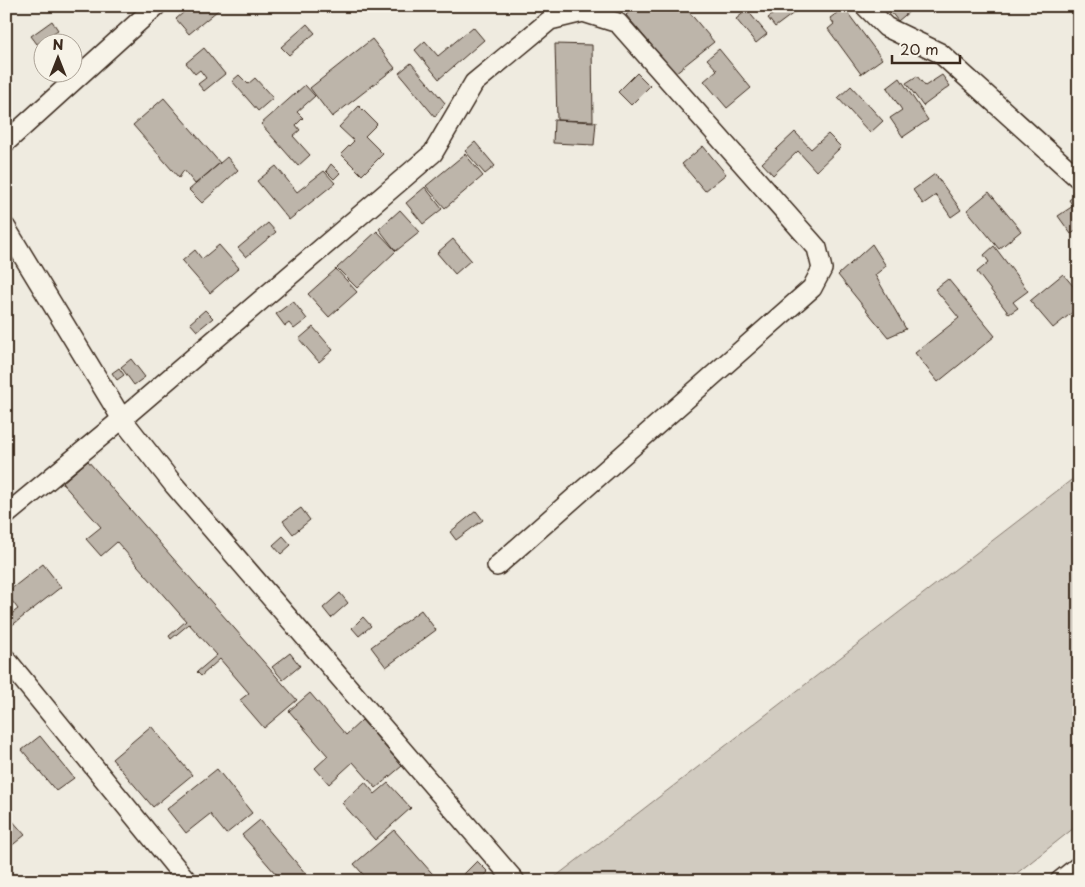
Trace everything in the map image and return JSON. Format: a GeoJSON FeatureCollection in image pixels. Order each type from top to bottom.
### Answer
{"type":"FeatureCollection","features":[{"type":"Feature","properties":{"kind":"street"},"geometry":{"type":"LineString","coordinates":[[6,142],[156,6]]}},
{"type":"Feature","properties":{"kind":"street"},"geometry":{"type":"LineString","coordinates":[[864,6],[886,27],[940,53],[1079,179]]}},
{"type":"Feature","properties":{"kind":"street"},"geometry":{"type":"LineString","coordinates":[[6,515],[122,419],[433,153],[474,84],[550,20],[586,9],[618,23],[817,248],[822,269],[812,288],[497,566]]}},
{"type":"Feature","properties":{"kind":"street"},"geometry":{"type":"LineString","coordinates":[[6,228],[122,419],[174,485],[515,881]]}},
{"type":"Feature","properties":{"kind":"street"},"geometry":{"type":"LineString","coordinates":[[6,659],[187,881]]}},
{"type":"Feature","properties":{"kind":"street"},"geometry":{"type":"LineString","coordinates":[[1060,881],[1079,866]]}},
{"type":"Feature","properties":{"kind":"shaded area"},"geometry":{"type":"Polygon","coordinates":[[[1079,474],[1079,824],[1007,881],[557,881],[555,877],[1079,474]]]}},
{"type":"Feature","properties":{"kind":"building"},"geometry":{"type":"Polygon","coordinates":[[[191,6],[223,6],[189,34],[176,19],[191,6]]]}},
{"type":"Feature","properties":{"kind":"building"},"geometry":{"type":"Polygon","coordinates":[[[636,6],[684,6],[714,42],[675,73],[626,15],[636,6]]]}},
{"type":"Feature","properties":{"kind":"building"},"geometry":{"type":"Polygon","coordinates":[[[784,6],[803,6],[775,27],[768,18],[784,6]]]}},
{"type":"Feature","properties":{"kind":"building"},"geometry":{"type":"Polygon","coordinates":[[[886,6],[916,6],[898,21],[886,6]]]}},
{"type":"Feature","properties":{"kind":"building"},"geometry":{"type":"Polygon","coordinates":[[[844,8],[882,59],[861,74],[828,29],[834,24],[830,18],[844,8]]]}},
{"type":"Feature","properties":{"kind":"building"},"geometry":{"type":"Polygon","coordinates":[[[747,10],[767,34],[756,43],[736,19],[747,10]]]}},
{"type":"Feature","properties":{"kind":"building"},"geometry":{"type":"Polygon","coordinates":[[[52,21],[58,30],[55,32],[37,32],[52,21]]]}},
{"type":"Feature","properties":{"kind":"building"},"geometry":{"type":"Polygon","coordinates":[[[307,24],[315,33],[289,55],[281,47],[307,24]]]}},
{"type":"Feature","properties":{"kind":"building"},"geometry":{"type":"Polygon","coordinates":[[[473,27],[484,40],[439,79],[415,50],[425,41],[438,56],[473,27]]]}},
{"type":"Feature","properties":{"kind":"building"},"geometry":{"type":"Polygon","coordinates":[[[372,39],[395,68],[332,117],[310,88],[372,39]]]}},
{"type":"Feature","properties":{"kind":"building"},"geometry":{"type":"Polygon","coordinates":[[[555,44],[592,45],[593,121],[557,120],[555,44]]]}},
{"type":"Feature","properties":{"kind":"building"},"geometry":{"type":"Polygon","coordinates":[[[204,48],[225,74],[204,91],[198,84],[206,78],[200,70],[195,74],[186,63],[204,48]]]}},
{"type":"Feature","properties":{"kind":"building"},"geometry":{"type":"Polygon","coordinates":[[[719,49],[751,88],[727,108],[704,81],[717,70],[707,59],[719,49]]]}},
{"type":"Feature","properties":{"kind":"building"},"geometry":{"type":"Polygon","coordinates":[[[411,63],[445,103],[435,117],[399,73],[411,63]]]}},
{"type":"Feature","properties":{"kind":"building"},"geometry":{"type":"Polygon","coordinates":[[[637,73],[650,86],[631,105],[618,92],[637,73]]]}},
{"type":"Feature","properties":{"kind":"building"},"geometry":{"type":"Polygon","coordinates":[[[239,75],[248,84],[255,78],[273,98],[258,111],[232,81],[239,75]]]}},
{"type":"Feature","properties":{"kind":"building"},"geometry":{"type":"Polygon","coordinates":[[[942,75],[950,86],[923,106],[906,83],[917,76],[925,86],[942,75]]]}},
{"type":"Feature","properties":{"kind":"building"},"geometry":{"type":"Polygon","coordinates":[[[900,78],[928,120],[903,137],[890,118],[902,110],[887,88],[900,78]]]}},
{"type":"Feature","properties":{"kind":"building"},"geometry":{"type":"Polygon","coordinates":[[[305,85],[315,96],[297,112],[303,118],[296,125],[300,130],[293,136],[310,155],[298,166],[261,124],[305,85]]]}},
{"type":"Feature","properties":{"kind":"building"},"geometry":{"type":"Polygon","coordinates":[[[851,86],[883,121],[870,133],[838,98],[851,86]]]}},
{"type":"Feature","properties":{"kind":"building"},"geometry":{"type":"Polygon","coordinates":[[[164,98],[220,163],[195,184],[184,170],[179,178],[133,125],[164,98]]]}},
{"type":"Feature","properties":{"kind":"building"},"geometry":{"type":"Polygon","coordinates":[[[359,106],[377,124],[365,136],[383,154],[362,175],[341,154],[354,141],[339,127],[359,106]]]}},
{"type":"Feature","properties":{"kind":"building"},"geometry":{"type":"Polygon","coordinates":[[[554,120],[596,122],[594,145],[553,143],[554,120]]]}},
{"type":"Feature","properties":{"kind":"building"},"geometry":{"type":"Polygon","coordinates":[[[795,132],[811,149],[828,134],[841,147],[816,171],[798,151],[773,175],[762,163],[795,132]]]}},
{"type":"Feature","properties":{"kind":"building"},"geometry":{"type":"Polygon","coordinates":[[[475,142],[495,166],[485,174],[465,151],[475,142]]]}},
{"type":"Feature","properties":{"kind":"building"},"geometry":{"type":"Polygon","coordinates":[[[703,146],[726,174],[705,191],[682,164],[703,146]]]}},
{"type":"Feature","properties":{"kind":"building"},"geometry":{"type":"Polygon","coordinates":[[[465,154],[483,176],[445,208],[426,186],[465,154]]]}},
{"type":"Feature","properties":{"kind":"building"},"geometry":{"type":"Polygon","coordinates":[[[227,157],[238,170],[202,203],[189,190],[227,157]]]}},
{"type":"Feature","properties":{"kind":"building"},"geometry":{"type":"Polygon","coordinates":[[[331,164],[340,173],[334,179],[326,171],[331,164]]]}},
{"type":"Feature","properties":{"kind":"building"},"geometry":{"type":"Polygon","coordinates":[[[276,166],[297,192],[324,171],[335,183],[289,220],[257,181],[276,166]]]}},
{"type":"Feature","properties":{"kind":"building"},"geometry":{"type":"Polygon","coordinates":[[[935,174],[961,210],[951,217],[936,195],[923,204],[913,190],[935,174]]]}},
{"type":"Feature","properties":{"kind":"building"},"geometry":{"type":"Polygon","coordinates":[[[425,187],[442,209],[423,224],[406,203],[425,187]]]}},
{"type":"Feature","properties":{"kind":"building"},"geometry":{"type":"Polygon","coordinates":[[[989,192],[1021,231],[999,249],[967,210],[989,192]]]}},
{"type":"Feature","properties":{"kind":"building"},"geometry":{"type":"Polygon","coordinates":[[[1077,194],[1079,229],[1071,234],[1058,216],[1073,206],[1069,200],[1077,194]]]}},
{"type":"Feature","properties":{"kind":"building"},"geometry":{"type":"Polygon","coordinates":[[[400,210],[420,232],[396,251],[379,229],[400,210]]]}},
{"type":"Feature","properties":{"kind":"building"},"geometry":{"type":"Polygon","coordinates":[[[268,223],[276,232],[246,257],[238,248],[268,223]]]}},
{"type":"Feature","properties":{"kind":"building"},"geometry":{"type":"Polygon","coordinates":[[[377,231],[396,251],[357,288],[337,268],[377,231]]]}},
{"type":"Feature","properties":{"kind":"building"},"geometry":{"type":"Polygon","coordinates":[[[453,239],[471,260],[455,274],[437,253],[453,239]]]}},
{"type":"Feature","properties":{"kind":"building"},"geometry":{"type":"Polygon","coordinates":[[[872,244],[886,266],[875,275],[906,329],[888,337],[838,275],[872,244]]]}},
{"type":"Feature","properties":{"kind":"building"},"geometry":{"type":"Polygon","coordinates":[[[219,245],[239,268],[210,293],[182,261],[195,250],[202,259],[219,245]]]}},
{"type":"Feature","properties":{"kind":"building"},"geometry":{"type":"Polygon","coordinates":[[[994,246],[1028,291],[1013,302],[1018,308],[1009,314],[977,272],[989,262],[984,255],[994,246]]]}},
{"type":"Feature","properties":{"kind":"building"},"geometry":{"type":"Polygon","coordinates":[[[336,269],[357,292],[329,317],[308,294],[336,269]]]}},
{"type":"Feature","properties":{"kind":"building"},"geometry":{"type":"Polygon","coordinates":[[[1063,274],[1079,293],[1079,307],[1053,328],[1030,301],[1063,274]]]}},
{"type":"Feature","properties":{"kind":"building"},"geometry":{"type":"Polygon","coordinates":[[[948,279],[995,336],[938,382],[915,353],[959,318],[935,289],[948,279]]]}},
{"type":"Feature","properties":{"kind":"building"},"geometry":{"type":"Polygon","coordinates":[[[293,301],[307,319],[294,329],[289,323],[285,326],[276,314],[293,301]]]}},
{"type":"Feature","properties":{"kind":"building"},"geometry":{"type":"Polygon","coordinates":[[[205,310],[213,318],[197,331],[190,323],[205,310]]]}},
{"type":"Feature","properties":{"kind":"building"},"geometry":{"type":"Polygon","coordinates":[[[313,327],[333,350],[319,362],[299,339],[313,327]]]}},
{"type":"Feature","properties":{"kind":"building"},"geometry":{"type":"Polygon","coordinates":[[[131,359],[145,377],[134,385],[121,367],[131,359]]]}},
{"type":"Feature","properties":{"kind":"building"},"geometry":{"type":"Polygon","coordinates":[[[119,368],[124,375],[117,380],[112,373],[119,368]]]}},
{"type":"Feature","properties":{"kind":"building"},"geometry":{"type":"Polygon","coordinates":[[[88,461],[297,700],[264,728],[240,700],[249,693],[220,659],[201,676],[197,672],[217,655],[189,624],[171,639],[169,636],[186,621],[117,542],[101,556],[86,539],[101,527],[62,483],[88,461]]]}},
{"type":"Feature","properties":{"kind":"building"},"geometry":{"type":"Polygon","coordinates":[[[301,508],[310,520],[293,534],[283,521],[301,508]]]}},
{"type":"Feature","properties":{"kind":"building"},"geometry":{"type":"Polygon","coordinates":[[[476,511],[483,520],[456,540],[450,532],[476,511]]]}},
{"type":"Feature","properties":{"kind":"building"},"geometry":{"type":"Polygon","coordinates":[[[283,536],[291,545],[281,554],[273,545],[283,536]]]}},
{"type":"Feature","properties":{"kind":"building"},"geometry":{"type":"Polygon","coordinates":[[[43,564],[61,587],[6,630],[6,618],[18,609],[6,593],[43,564]]]}},
{"type":"Feature","properties":{"kind":"building"},"geometry":{"type":"Polygon","coordinates":[[[340,593],[348,603],[331,618],[323,608],[340,593]]]}},
{"type":"Feature","properties":{"kind":"building"},"geometry":{"type":"Polygon","coordinates":[[[421,610],[436,630],[386,667],[371,647],[421,610]]]}},
{"type":"Feature","properties":{"kind":"building"},"geometry":{"type":"Polygon","coordinates":[[[363,617],[371,626],[359,636],[352,628],[363,617]]]}},
{"type":"Feature","properties":{"kind":"building"},"geometry":{"type":"Polygon","coordinates":[[[290,653],[300,666],[283,680],[272,667],[290,653]]]}},
{"type":"Feature","properties":{"kind":"building"},"geometry":{"type":"Polygon","coordinates":[[[310,693],[346,735],[362,720],[402,766],[376,788],[353,762],[329,784],[315,768],[328,756],[289,711],[310,693]]]}},
{"type":"Feature","properties":{"kind":"building"},"geometry":{"type":"Polygon","coordinates":[[[151,726],[192,775],[153,807],[112,759],[151,726]]]}},
{"type":"Feature","properties":{"kind":"building"},"geometry":{"type":"Polygon","coordinates":[[[40,736],[74,778],[56,791],[22,750],[40,736]]]}},
{"type":"Feature","properties":{"kind":"building"},"geometry":{"type":"Polygon","coordinates":[[[217,769],[252,813],[226,834],[210,814],[186,833],[167,809],[217,769]]]}},
{"type":"Feature","properties":{"kind":"building"},"geometry":{"type":"Polygon","coordinates":[[[365,782],[375,794],[388,783],[411,808],[375,840],[342,803],[365,782]]]}},
{"type":"Feature","properties":{"kind":"building"},"geometry":{"type":"Polygon","coordinates":[[[11,819],[25,835],[10,847],[6,842],[6,824],[11,819]]]}},
{"type":"Feature","properties":{"kind":"building"},"geometry":{"type":"Polygon","coordinates":[[[260,820],[312,881],[282,881],[242,835],[260,820]]]}},
{"type":"Feature","properties":{"kind":"building"},"geometry":{"type":"Polygon","coordinates":[[[394,830],[437,881],[369,881],[354,864],[394,830]]]}},
{"type":"Feature","properties":{"kind":"building"},"geometry":{"type":"Polygon","coordinates":[[[477,861],[488,872],[479,881],[457,881],[477,861]]]}}]}
